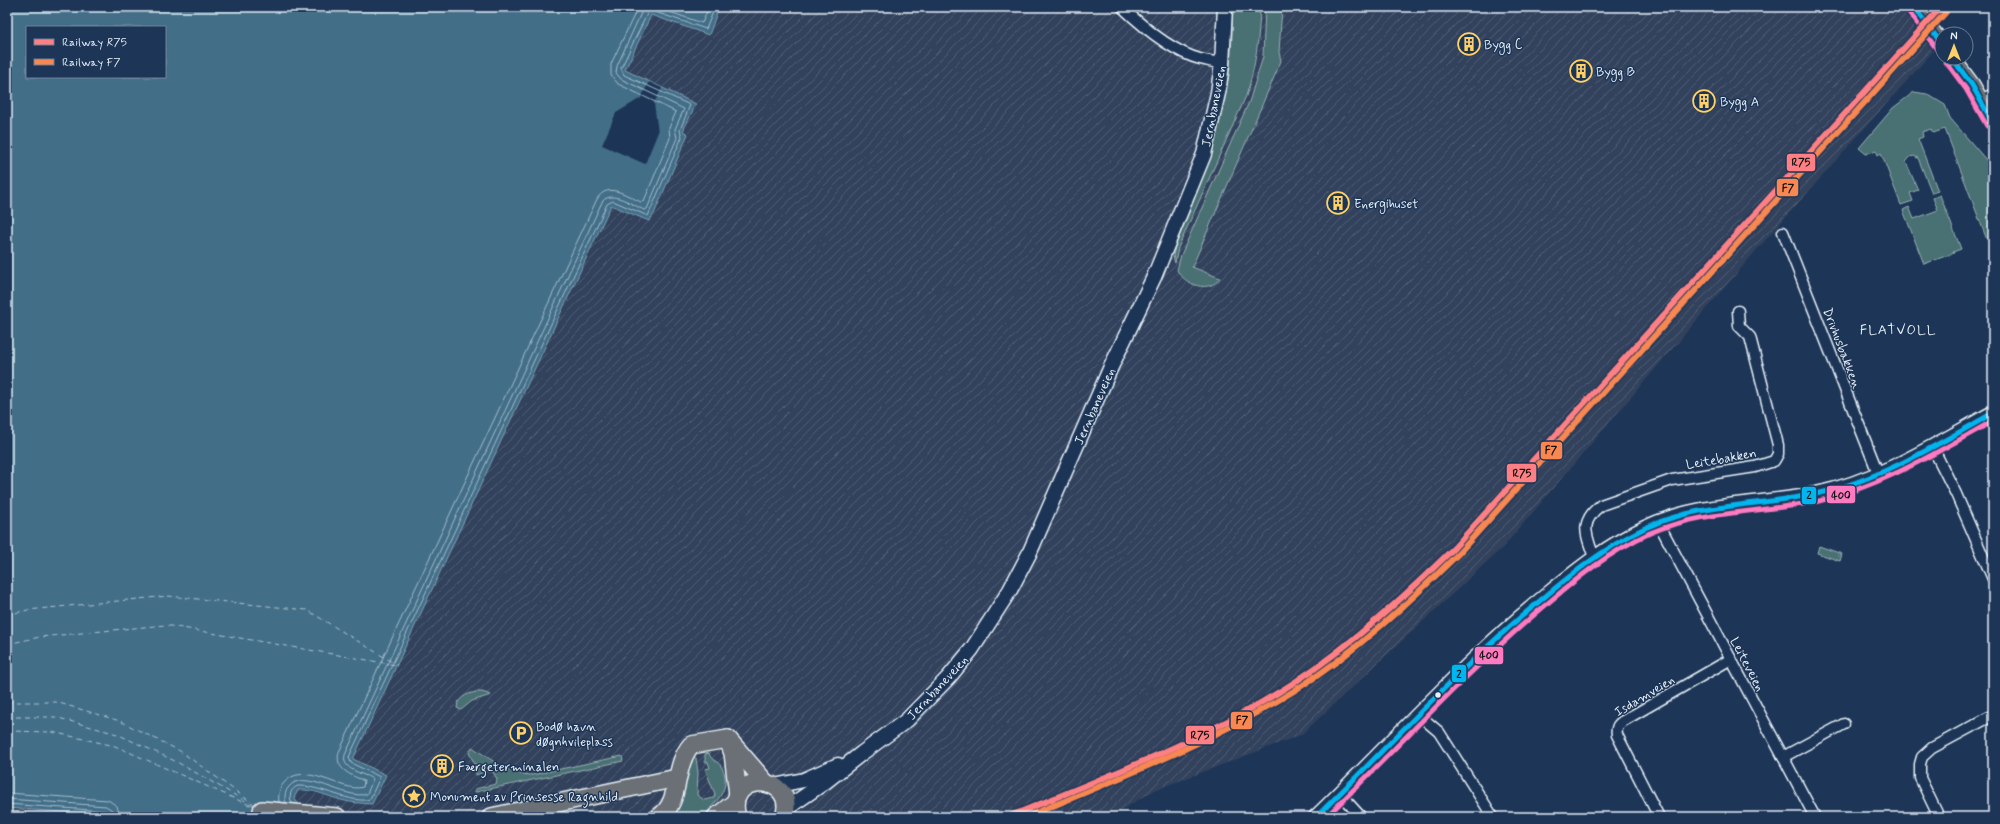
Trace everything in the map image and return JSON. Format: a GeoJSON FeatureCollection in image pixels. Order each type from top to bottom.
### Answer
{"type":"FeatureCollection","features":[{"type":"Feature","properties":{"kind":"highway"},"geometry":{"type":"LineString","coordinates":[[659,817],[665,813],[672,804],[682,758],[691,745],[728,739]]}},
{"type":"Feature","properties":{"kind":"highway"},"geometry":{"type":"LineString","coordinates":[[728,739],[770,784]]}},
{"type":"Feature","properties":{"kind":"highway"},"geometry":{"type":"LineString","coordinates":[[728,739],[733,752],[737,805]]}},
{"type":"Feature","properties":{"kind":"highway"},"geometry":{"type":"LineString","coordinates":[[491,817],[677,778]]}},
{"type":"Feature","properties":{"kind":"highway","name":"Jernbaneveien"},"geometry":{"type":"LineString","coordinates":[[716,817],[737,805],[750,784],[770,784],[779,790],[785,801],[784,815]]}},
{"type":"Feature","properties":{"kind":"highway"},"geometry":{"type":"LineString","coordinates":[[262,810],[337,817]]}},
{"type":"Feature","properties":{"kind":"main road"},"geometry":{"type":"LineString","coordinates":[[1914,7],[1934,33]]}},
{"type":"Feature","properties":{"kind":"main road"},"geometry":{"type":"LineString","coordinates":[[1959,66],[1987,97],[1993,123]]}},
{"type":"Feature","properties":{"kind":"street"},"geometry":{"type":"LineString","coordinates":[[1122,7],[1140,24],[1178,50],[1200,59],[1222,64]]}},
{"type":"Feature","properties":{"kind":"street","name":"Jernbaneveien"},"geometry":{"type":"LineString","coordinates":[[784,815],[793,804],[831,778],[862,752],[907,720],[949,677],[972,649],[990,622],[1025,560],[1107,377],[1154,277],[1184,207],[1204,154],[1218,93],[1222,64],[1225,7]]}},
{"type":"Feature","properties":{"kind":"street","name":"Drivhusbakken"},"geometry":{"type":"LineString","coordinates":[[1783,232],[1878,473]]}},
{"type":"Feature","properties":{"kind":"street","name":"Leitebakken"},"geometry":{"type":"LineString","coordinates":[[1594,557],[1585,529],[1587,520],[1593,511],[1601,505],[1650,486],[1672,480],[1755,467],[1774,461],[1778,454],[1778,445],[1750,338],[1739,326],[1738,311]]}},
{"type":"Feature","properties":{"kind":"street"},"geometry":{"type":"LineString","coordinates":[[1316,817],[1505,629],[1594,557],[1658,522],[1699,510],[1816,494],[1847,485],[1878,473],[1993,413]]}},
{"type":"Feature","properties":{"kind":"street"},"geometry":{"type":"LineString","coordinates":[[1932,446],[1956,494],[1993,579]]}},
{"type":"Feature","properties":{"kind":"street","name":"Leiteveien"},"geometry":{"type":"LineString","coordinates":[[1658,522],[1815,817]]}},
{"type":"Feature","properties":{"kind":"street","name":"Isdamveien"},"geometry":{"type":"LineString","coordinates":[[1659,817],[1617,735],[1616,730],[1618,724],[1731,659]]}},
{"type":"Feature","properties":{"kind":"street"},"geometry":{"type":"LineString","coordinates":[[1419,715],[1439,732],[1493,817]]}},
{"type":"Feature","properties":{"kind":"street"},"geometry":{"type":"LineString","coordinates":[[1939,817],[1920,778],[1920,764],[1922,757],[1932,748],[1993,716]]}},
{"type":"Feature","properties":{"kind":"street"},"geometry":{"type":"LineString","coordinates":[[1783,757],[1844,724]]}},
{"type":"Feature","properties":{"kind":"street","name":"Jernbaneveien"},"geometry":{"type":"LineString","coordinates":[[770,784],[804,780],[828,770],[862,752]]}},
{"type":"Feature","properties":{"kind":"street"},"geometry":{"type":"LineString","coordinates":[[1340,794],[1361,817]]}},
{"type":"Feature","properties":{"kind":"shaded area"},"geometry":{"type":"Polygon","coordinates":[[[719,7],[1906,7],[1934,45],[1934,50],[1754,253],[1505,545],[1301,735],[1155,790],[1110,817],[299,817],[298,803],[294,798],[298,790],[330,796],[341,800],[372,804],[386,775],[352,759],[611,205],[648,221],[654,214],[688,134],[683,131],[696,104],[625,71],[651,15],[709,35],[719,7]]]}},
{"type":"Feature","properties":{"kind":"shaded area"},"geometry":{"type":"Polygon","coordinates":[[[7,808],[72,813],[131,817],[7,817],[7,808]]]}},
{"type":"Feature","properties":{"kind":"green space"},"geometry":{"type":"Polygon","coordinates":[[[1233,7],[1260,7],[1255,63],[1246,96],[1178,248],[1175,263],[1173,256],[1175,247],[1206,168],[1223,107],[1232,46],[1233,7]]]}},
{"type":"Feature","properties":{"kind":"green space"},"geometry":{"type":"Polygon","coordinates":[[[1265,7],[1282,7],[1279,52],[1281,61],[1192,267],[1220,278],[1210,286],[1197,286],[1186,280],[1177,270],[1181,255],[1249,102],[1263,57],[1265,7]]]}},
{"type":"Feature","properties":{"kind":"green space"},"geometry":{"type":"Polygon","coordinates":[[[1914,92],[1927,94],[1945,105],[1950,118],[1993,168],[1993,238],[1987,240],[1945,129],[1933,133],[1931,129],[1922,132],[1923,137],[1918,139],[1938,191],[1932,193],[1918,158],[1914,156],[1910,157],[1906,162],[1918,190],[1910,193],[1913,201],[1901,205],[1881,153],[1878,155],[1876,150],[1866,154],[1859,148],[1893,108],[1914,92]]]}},
{"type":"Feature","properties":{"kind":"green space"},"geometry":{"type":"Polygon","coordinates":[[[1940,195],[1961,249],[1924,264],[1903,210],[1909,207],[1914,219],[1938,210],[1933,198],[1940,195]]]}},
{"type":"Feature","properties":{"kind":"green space"},"geometry":{"type":"Polygon","coordinates":[[[1819,546],[1842,554],[1840,561],[1817,553],[1819,546]]]}},
{"type":"Feature","properties":{"kind":"green space"},"geometry":{"type":"Polygon","coordinates":[[[482,692],[491,695],[472,701],[461,710],[457,708],[460,699],[466,695],[482,692]]]}},
{"type":"Feature","properties":{"kind":"green space"},"geometry":{"type":"Polygon","coordinates":[[[472,747],[500,766],[516,772],[532,775],[622,756],[623,761],[475,792],[475,789],[496,784],[497,779],[493,772],[487,771],[476,775],[476,766],[469,753],[472,747]]]}},
{"type":"Feature","properties":{"kind":"green space"},"geometry":{"type":"Polygon","coordinates":[[[709,753],[711,757],[720,764],[724,772],[725,782],[720,797],[704,815],[700,817],[672,817],[680,804],[686,770],[693,757],[696,758],[698,773],[697,795],[704,800],[714,798],[715,794],[705,769],[710,768],[708,762],[705,762],[705,754],[709,753]]]}},
{"type":"Feature","properties":{"kind":"water"},"geometry":{"type":"Polygon","coordinates":[[[7,7],[719,7],[709,35],[651,15],[625,70],[696,104],[683,131],[688,134],[654,214],[649,221],[611,205],[353,759],[386,775],[372,804],[349,802],[315,792],[298,790],[294,798],[299,805],[299,817],[131,817],[7,808],[7,7]]]}},
{"type":"Feature","properties":{"kind":"pier"},"geometry":{"type":"Polygon","coordinates":[[[649,82],[662,88],[654,103],[658,132],[645,164],[602,145],[616,113],[641,98],[649,82]]]}},
{"type":"Feature","properties":{"kind":"ferry route"},"geometry":{"type":"LineString","coordinates":[[7,615],[28,610],[168,596],[307,610],[397,665]]}},
{"type":"Feature","properties":{"kind":"ferry route"},"geometry":{"type":"LineString","coordinates":[[7,644],[40,637],[165,625],[396,665]]}},
{"type":"Feature","properties":{"kind":"ferry route"},"geometry":{"type":"LineString","coordinates":[[7,702],[56,702],[120,721],[180,751],[255,805]]}},
{"type":"Feature","properties":{"kind":"ferry route"},"geometry":{"type":"LineString","coordinates":[[7,717],[55,717],[117,734],[177,762],[254,806]]}},
{"type":"Feature","properties":{"kind":"ferry route"},"geometry":{"type":"LineString","coordinates":[[7,731],[52,732],[115,746],[254,807]]}},
{"type":"Feature","properties":{"kind":"rail line","name":"R75"},"geometry":{"type":"LineString","coordinates":[[1008,817],[1118,772],[1191,740],[1226,722],[1295,682],[1337,652],[1378,619],[1454,548],[1941,7]]}},
{"type":"Feature","properties":{"kind":"rail line","name":"F7"},"geometry":{"type":"LineString","coordinates":[[1026,817],[1164,759],[1232,726],[1297,689],[1341,659],[1382,625],[1459,553],[1946,12]]}},
{"type":"Feature","properties":{"kind":"transit line","name":"2"},"geometry":{"type":"LineString","coordinates":[[1914,7],[1934,33]]}},
{"type":"Feature","properties":{"kind":"transit line","name":"400"},"geometry":{"type":"LineString","coordinates":[[1908,11],[1934,45]]}},
{"type":"Feature","properties":{"kind":"transit line","name":"400"},"geometry":{"type":"LineString","coordinates":[[1949,66],[1966,89],[1987,126]]}},
{"type":"Feature","properties":{"kind":"transit line","name":"2"},"geometry":{"type":"LineString","coordinates":[[1958,66],[1972,85],[1993,123]]}},
{"type":"Feature","properties":{"kind":"transit line","name":"2"},"geometry":{"type":"LineString","coordinates":[[1316,817],[1451,682],[1506,630],[1574,573],[1616,544],[1645,528],[1686,514],[1708,509],[1795,498],[1840,488],[1885,471],[1908,460],[1993,413]]}},
{"type":"Feature","properties":{"kind":"transit line","name":"400"},"geometry":{"type":"LineString","coordinates":[[1326,817],[1486,658],[1554,597],[1621,548],[1650,533],[1691,520],[1798,505],[1842,495],[1865,487],[1909,467],[1993,421]]}},
{"type":"Feature","properties":{"kind":"place","name":"Bygg C"},"geometry":{"type":"Point","coordinates":[1469,44]}},
{"type":"Feature","properties":{"kind":"place","name":"Bygg B"},"geometry":{"type":"Point","coordinates":[1581,71]}},
{"type":"Feature","properties":{"kind":"place","name":"Bygg A"},"geometry":{"type":"Point","coordinates":[1704,101]}},
{"type":"Feature","properties":{"kind":"place","name":"Energihuset"},"geometry":{"type":"Point","coordinates":[1338,203]}},
{"type":"Feature","properties":{"kind":"place","name":"Bodø havn døgnhvileplass"},"geometry":{"type":"Point","coordinates":[521,733]}},
{"type":"Feature","properties":{"kind":"place","name":"Færgeterminalen"},"geometry":{"type":"Point","coordinates":[442,766]}},
{"type":"Feature","properties":{"kind":"place","name":"Monument av Prinsesse Ragnhild"},"geometry":{"type":"Point","coordinates":[414,796]}},
{"type":"Feature","properties":{"kind":"district","name":"FLATVOLL"},"geometry":{"type":"Point","coordinates":[1898,329]}}]}
